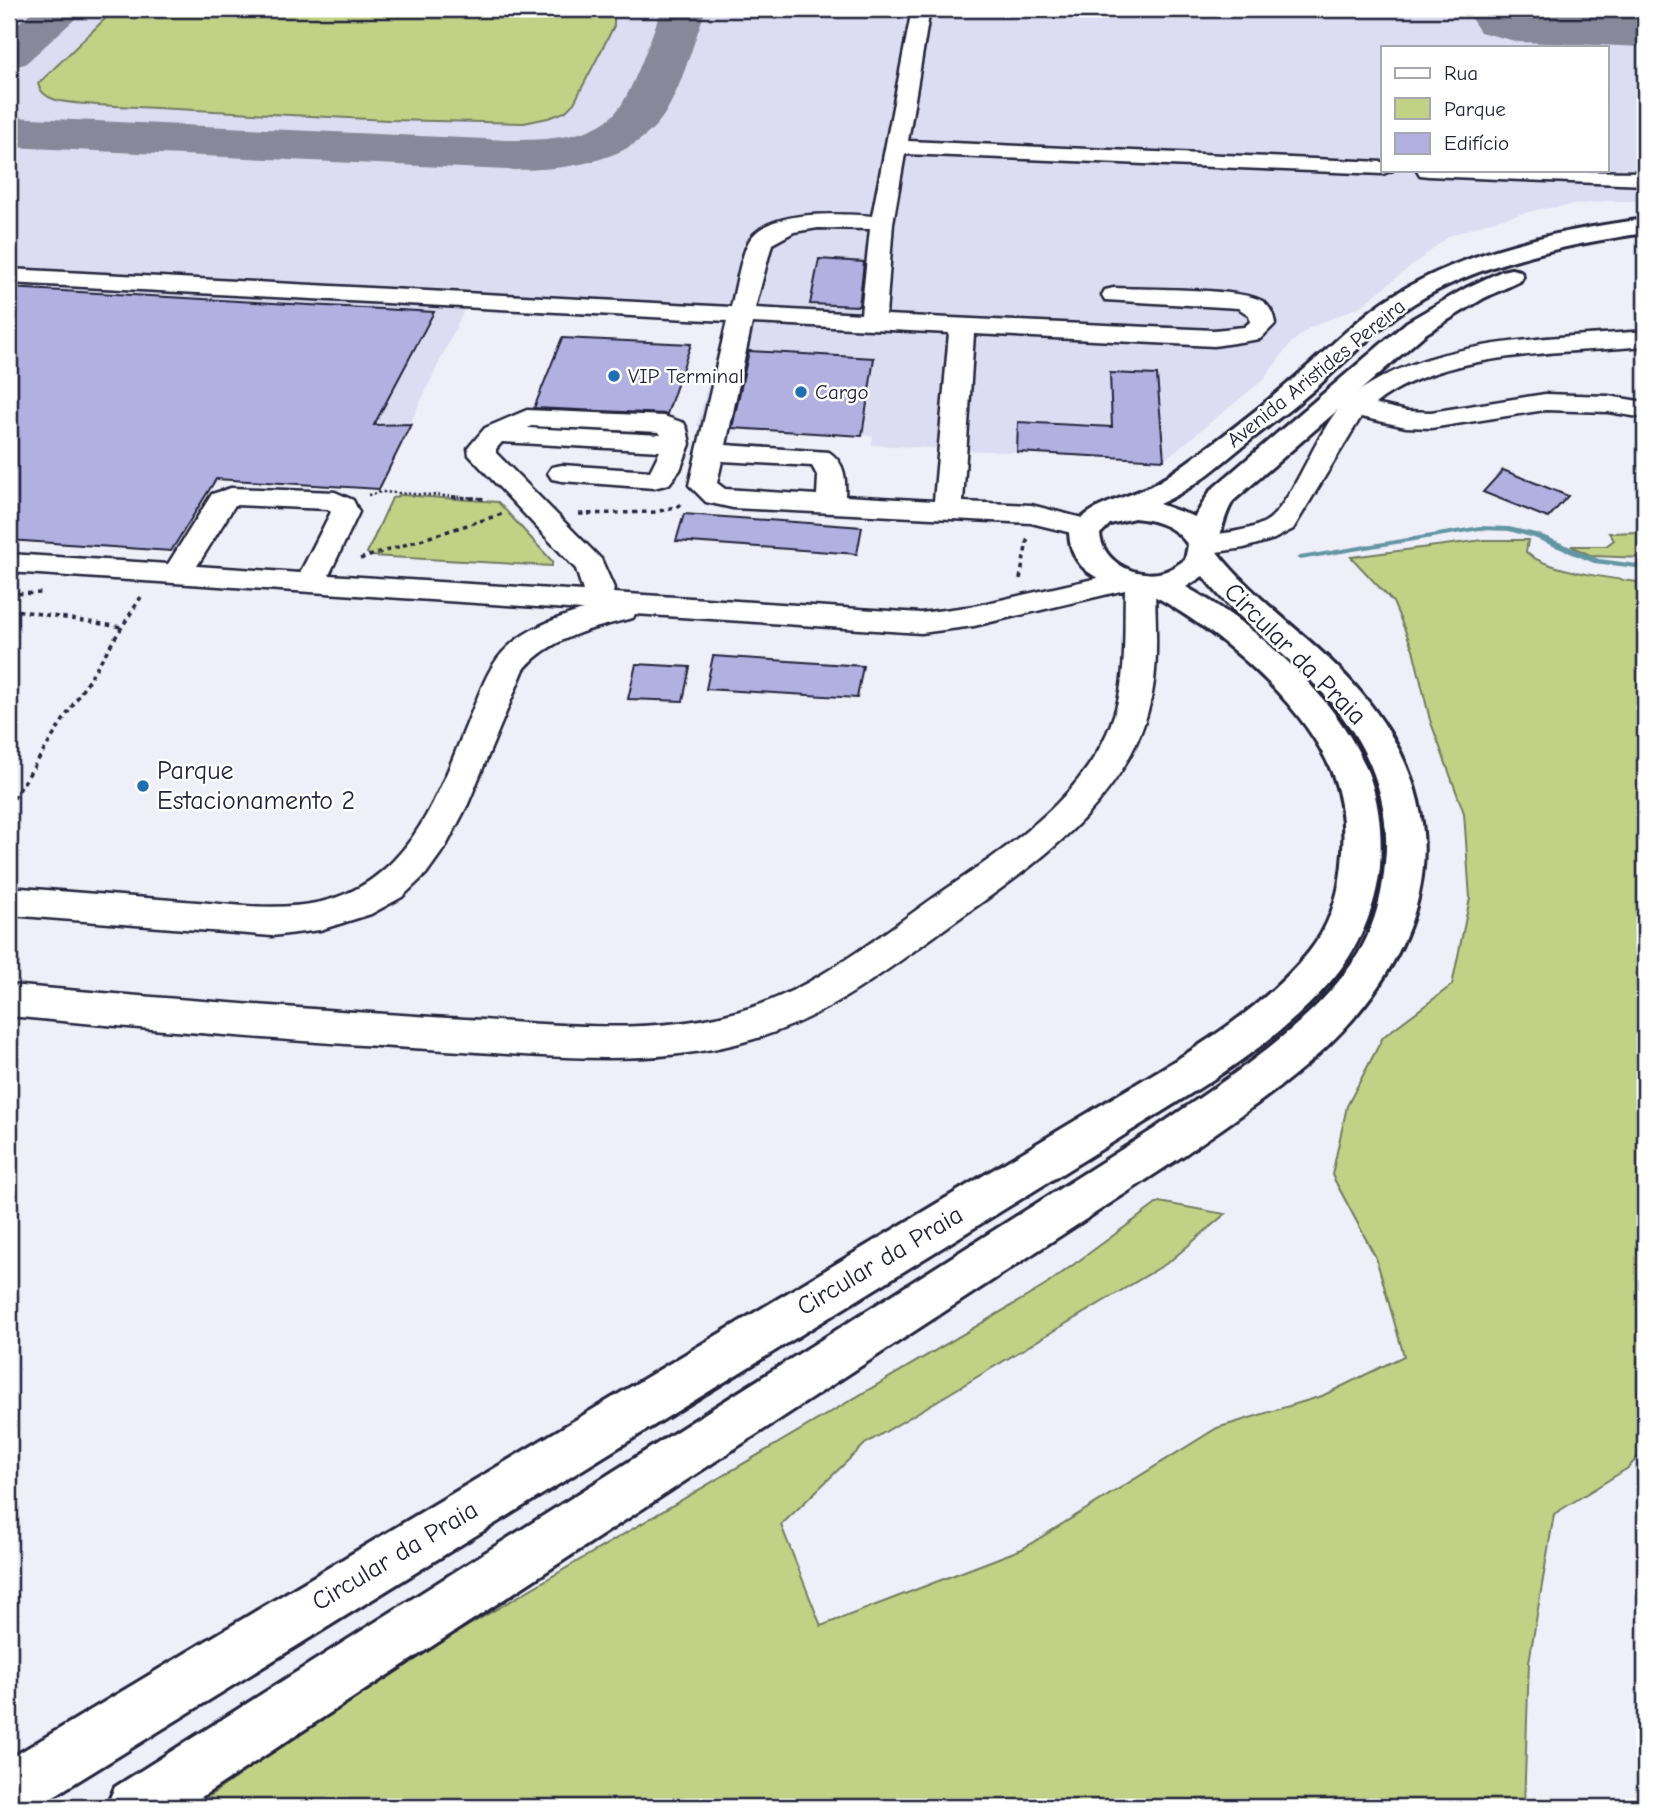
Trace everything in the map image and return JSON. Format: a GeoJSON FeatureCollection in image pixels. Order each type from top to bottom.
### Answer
{"type":"FeatureCollection","features":[{"type":"Feature","properties":{"kind":"highway","name":"Avenida Aristides Pereira"},"geometry":{"type":"LineString","coordinates":[[1117,511],[1162,492],[1196,470],[1304,384],[1404,299],[1436,282],[1515,252],[1586,234],[1645,226]]}},
{"type":"Feature","properties":{"kind":"highway","name":"Avenida Aristides Pereira"},"geometry":{"type":"LineString","coordinates":[[1203,550],[1212,511],[1221,496],[1416,328],[1475,293],[1512,275],[1557,260],[1645,242]]}},
{"type":"Feature","properties":{"kind":"highway"},"geometry":{"type":"LineString","coordinates":[[1143,510],[1166,514],[1190,527],[1203,550],[1192,572],[1180,578],[1140,581],[1112,574],[1097,566],[1087,555],[1086,536],[1103,515],[1117,511],[1143,510]]}},
{"type":"Feature","properties":{"kind":"highway","name":"Circular da Praia"},"geometry":{"type":"LineString","coordinates":[[135,1807],[1169,1142],[1264,1074],[1322,1026],[1358,987],[1386,944],[1401,903],[1406,849],[1405,817],[1397,782],[1376,738],[1347,699],[1232,592],[1203,550]]}},
{"type":"Feature","properties":{"kind":"highway","name":"Circular da Praia"},"geometry":{"type":"LineString","coordinates":[[9,1791],[1102,1126],[1233,1042],[1285,1001],[1317,970],[1343,930],[1357,894],[1365,851],[1364,814],[1356,784],[1338,744],[1277,671],[1210,618],[1167,589],[1140,581]]}},
{"type":"Feature","properties":{"kind":"street"},"geometry":{"type":"LineString","coordinates":[[873,322],[882,223],[921,9]]}},
{"type":"Feature","properties":{"kind":"street"},"geometry":{"type":"LineString","coordinates":[[896,146],[1381,168]]}},
{"type":"Feature","properties":{"kind":"street"},"geometry":{"type":"LineString","coordinates":[[1476,172],[1645,179]]}},
{"type":"Feature","properties":{"kind":"street"},"geometry":{"type":"LineString","coordinates":[[882,223],[805,223],[770,233],[761,241],[741,315],[703,485],[716,496],[733,499],[1031,514],[1086,536],[1068,575],[1038,601]]}},
{"type":"Feature","properties":{"kind":"street"},"geometry":{"type":"LineString","coordinates":[[9,276],[1214,338],[1251,334],[1263,324],[1262,314],[1241,301],[1114,295]]}},
{"type":"Feature","properties":{"kind":"street"},"geometry":{"type":"LineString","coordinates":[[948,508],[962,327]]}},
{"type":"Feature","properties":{"kind":"street"},"geometry":{"type":"LineString","coordinates":[[1203,550],[1268,534],[1283,523],[1355,408],[1371,395],[1409,373],[1494,351],[1645,340]]}},
{"type":"Feature","properties":{"kind":"street"},"geometry":{"type":"LineString","coordinates":[[1355,408],[1418,420],[1455,417],[1545,402],[1608,404],[1645,410]]}},
{"type":"Feature","properties":{"kind":"street"},"geometry":{"type":"LineString","coordinates":[[562,473],[654,480],[662,477],[666,473],[676,444],[674,429],[664,424],[539,416],[516,421],[495,434],[482,448],[483,455],[590,566],[599,588],[597,601]]}},
{"type":"Feature","properties":{"kind":"street"},"geometry":{"type":"LineString","coordinates":[[495,434],[676,444]]}},
{"type":"Feature","properties":{"kind":"street"},"geometry":{"type":"LineString","coordinates":[[711,452],[819,458],[830,466],[832,471],[830,503]]}},
{"type":"Feature","properties":{"kind":"street"},"geometry":{"type":"LineString","coordinates":[[177,574],[222,500],[231,496],[335,501],[343,506],[345,512],[310,583]]}},
{"type":"Feature","properties":{"kind":"street"},"geometry":{"type":"LineString","coordinates":[[9,562],[921,623],[970,618],[1038,601],[1140,581],[1136,692],[1129,719],[1109,764],[1081,798],[1049,832],[1007,866],[822,991],[756,1022],[647,1043],[229,1021],[9,1002]]}},
{"type":"Feature","properties":{"kind":"street"},"geometry":{"type":"LineString","coordinates":[[525,597],[545,615],[547,622],[544,636]]}},
{"type":"Feature","properties":{"kind":"street"},"geometry":{"type":"LineString","coordinates":[[9,901],[272,922],[303,920],[357,906],[382,892],[421,858],[450,810],[508,669],[517,656],[544,636],[615,613],[657,605]]}},
{"type":"Feature","properties":{"kind":"path"},"geometry":{"type":"LineString","coordinates":[[381,492],[496,499]]}},
{"type":"Feature","properties":{"kind":"path"},"geometry":{"type":"LineString","coordinates":[[570,514],[656,512],[716,496]]}},
{"type":"Feature","properties":{"kind":"path"},"geometry":{"type":"LineString","coordinates":[[353,561],[504,513]]}},
{"type":"Feature","properties":{"kind":"path"},"geometry":{"type":"LineString","coordinates":[[9,806],[141,596]]}},
{"type":"Feature","properties":{"kind":"path"},"geometry":{"type":"LineString","coordinates":[[9,609],[121,627]]}},
{"type":"Feature","properties":{"kind":"shaded area"},"geometry":{"type":"Polygon","coordinates":[[[9,9],[1645,9],[1645,201],[1606,201],[1541,209],[1488,222],[1449,236],[1361,306],[1309,328],[1291,343],[1263,380],[1164,460],[872,445],[873,436],[697,426],[725,320],[466,306],[379,489],[216,479],[171,551],[9,540],[9,9]]]}},
{"type":"Feature","properties":{"kind":"green space"},"geometry":{"type":"Polygon","coordinates":[[[115,9],[605,9],[614,16],[614,26],[574,103],[565,112],[524,123],[388,120],[97,105],[54,100],[41,91],[38,84],[115,9]]]}},
{"type":"Feature","properties":{"kind":"green space"},"geometry":{"type":"Polygon","coordinates":[[[401,495],[498,502],[552,561],[552,566],[371,556],[367,553],[392,498],[401,495]]]}},
{"type":"Feature","properties":{"kind":"green space"},"geometry":{"type":"Polygon","coordinates":[[[1637,532],[1645,546],[1645,558],[1592,556],[1571,546],[1606,546],[1614,540],[1609,533],[1637,532]]]}},
{"type":"Feature","properties":{"kind":"green space"},"geometry":{"type":"Polygon","coordinates":[[[1483,540],[1528,540],[1526,552],[1535,559],[1582,573],[1645,583],[1645,1449],[1628,1468],[1554,1514],[1529,1662],[1524,1807],[194,1807],[361,1689],[1043,1287],[1159,1202],[1225,1214],[1169,1262],[865,1444],[781,1525],[821,1626],[1022,1549],[1217,1428],[1322,1396],[1404,1356],[1376,1258],[1332,1175],[1347,1106],[1383,1037],[1452,985],[1470,898],[1464,813],[1430,720],[1413,649],[1393,602],[1351,557],[1483,540]]]}},
{"type":"Feature","properties":{"kind":"building"},"geometry":{"type":"Polygon","coordinates":[[[819,259],[864,262],[859,306],[810,304],[819,259]]]}},
{"type":"Feature","properties":{"kind":"building"},"geometry":{"type":"Polygon","coordinates":[[[9,288],[434,312],[374,425],[411,424],[379,489],[216,479],[171,551],[9,540],[9,288]]]}},
{"type":"Feature","properties":{"kind":"building","name":"VIP Terminal"},"geometry":{"type":"Polygon","coordinates":[[[562,338],[691,344],[667,414],[534,408],[562,338]]]}},
{"type":"Feature","properties":{"kind":"building","name":"Cargo"},"geometry":{"type":"Polygon","coordinates":[[[749,351],[874,358],[862,436],[732,428],[749,351]]]}},
{"type":"Feature","properties":{"kind":"building"},"geometry":{"type":"Polygon","coordinates":[[[1110,373],[1157,375],[1164,460],[1017,452],[1018,422],[1112,427],[1110,373]]]}},
{"type":"Feature","properties":{"kind":"building"},"geometry":{"type":"Polygon","coordinates":[[[1503,470],[1568,496],[1548,518],[1483,492],[1503,470]]]}},
{"type":"Feature","properties":{"kind":"building"},"geometry":{"type":"Polygon","coordinates":[[[684,514],[862,527],[857,554],[676,541],[684,514]]]}},
{"type":"Feature","properties":{"kind":"building"},"geometry":{"type":"Polygon","coordinates":[[[713,656],[863,666],[857,698],[706,689],[713,656]]]}},
{"type":"Feature","properties":{"kind":"building"},"geometry":{"type":"Polygon","coordinates":[[[636,664],[690,667],[683,701],[628,699],[636,664]]]}},
{"type":"Feature","properties":{"kind":"waterway"},"geometry":{"type":"LineString","coordinates":[[1300,558],[1480,528],[1509,529],[1537,536],[1597,561],[1645,567]]}},
{"type":"Feature","properties":{"kind":"taxiway"},"geometry":{"type":"LineString","coordinates":[[9,54],[61,9]]}},
{"type":"Feature","properties":{"kind":"taxiway"},"geometry":{"type":"LineString","coordinates":[[9,132],[507,155],[563,152],[582,148],[617,134],[632,123],[644,109],[684,9]]}},
{"type":"Feature","properties":{"kind":"runway"},"geometry":{"type":"LineString","coordinates":[[1519,9],[1645,14]]}},
{"type":"Feature","properties":{"kind":"place","name":"VIP Terminal"},"geometry":{"type":"Point","coordinates":[614,376]}},
{"type":"Feature","properties":{"kind":"place","name":"Cargo"},"geometry":{"type":"Point","coordinates":[801,392]}},
{"type":"Feature","properties":{"kind":"place","name":"Parque Estacionamento 2"},"geometry":{"type":"Point","coordinates":[143,786]}}]}
